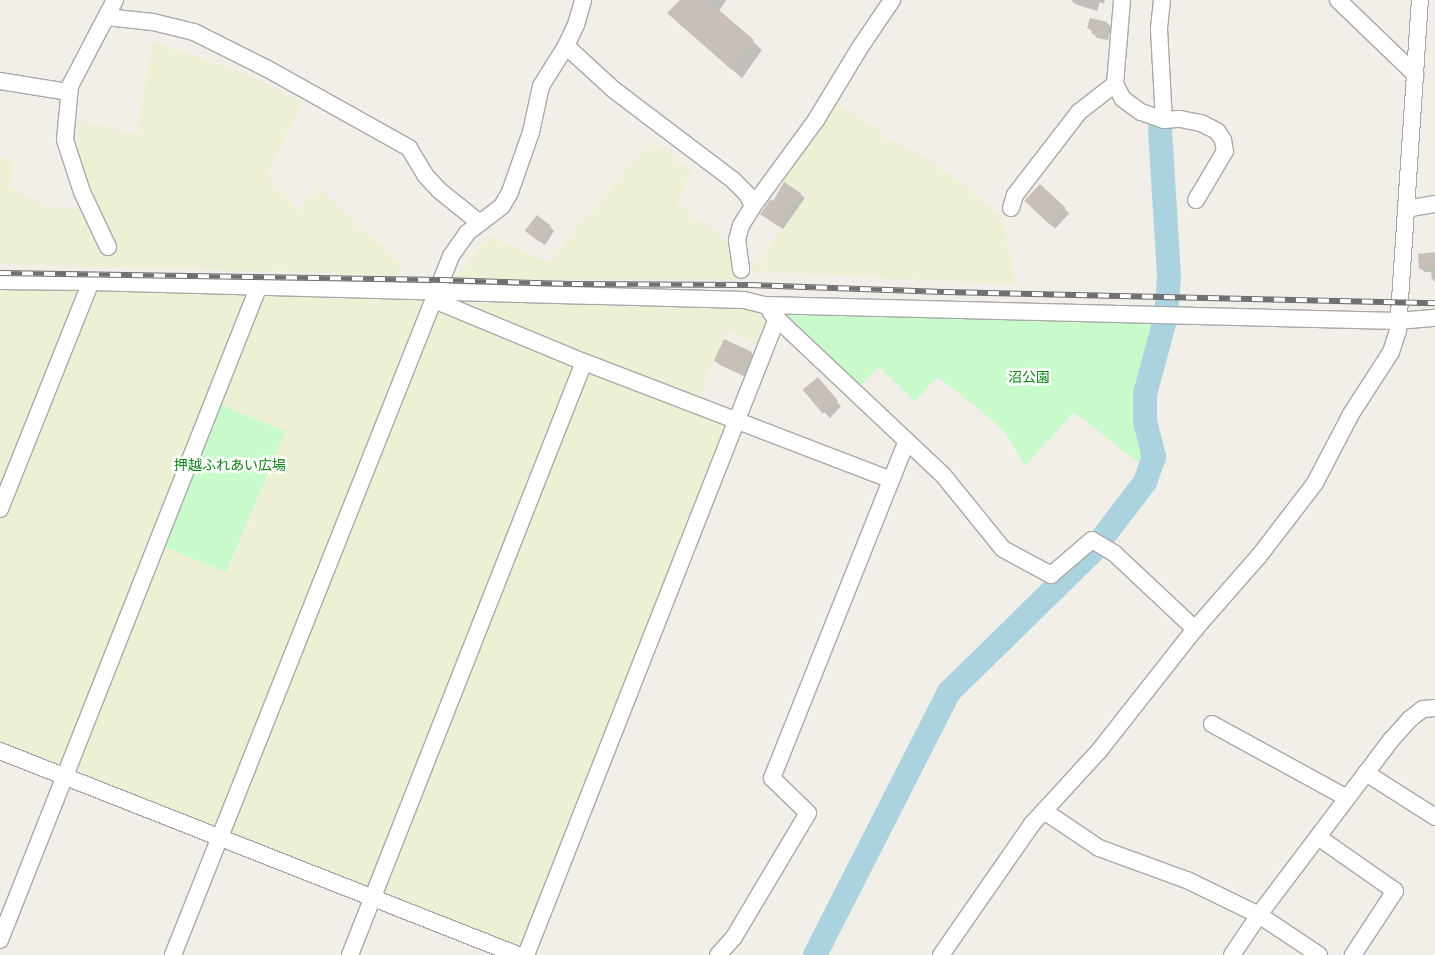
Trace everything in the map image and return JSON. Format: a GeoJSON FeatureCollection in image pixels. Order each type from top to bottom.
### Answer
{"type":"FeatureCollection","features":[{"type":"Feature","properties":{"kind":"street"},"geometry":{"type":"LineString","coordinates":[[108,247],[82,192],[66,140],[70,86],[115,0]]}},
{"type":"Feature","properties":{"kind":"street"},"geometry":{"type":"LineString","coordinates":[[173,955],[451,256],[468,233],[502,206],[510,192],[531,132],[541,86],[566,46],[576,25],[583,0]]}},
{"type":"Feature","properties":{"kind":"street"},"geometry":{"type":"LineString","coordinates":[[741,270],[737,240],[742,225],[753,206],[816,120],[858,49],[892,0]]}},
{"type":"Feature","properties":{"kind":"street"},"geometry":{"type":"LineString","coordinates":[[1122,0],[1115,84],[1123,99],[1140,112],[1164,120],[1180,119],[1201,123],[1217,131],[1223,140],[1225,151],[1196,200]]}},
{"type":"Feature","properties":{"kind":"street"},"geometry":{"type":"LineString","coordinates":[[1162,0],[1159,29],[1164,120]]}},
{"type":"Feature","properties":{"kind":"street"},"geometry":{"type":"LineString","coordinates":[[1338,0],[1415,74]]}},
{"type":"Feature","properties":{"kind":"street"},"geometry":{"type":"LineString","coordinates":[[947,953],[1032,824],[1099,751],[1196,630],[1259,556],[1315,483],[1351,414],[1391,352],[1398,320],[1420,0]]}},
{"type":"Feature","properties":{"kind":"street"},"geometry":{"type":"LineString","coordinates":[[106,17],[153,22],[194,32],[266,68],[409,148],[425,175],[440,191],[480,223]]}},
{"type":"Feature","properties":{"kind":"street"},"geometry":{"type":"LineString","coordinates":[[566,46],[614,90],[733,180],[746,194],[753,206]]}},
{"type":"Feature","properties":{"kind":"street"},"geometry":{"type":"LineString","coordinates":[[0,81],[69,92]]}},
{"type":"Feature","properties":{"kind":"street"},"geometry":{"type":"LineString","coordinates":[[1011,208],[1015,196],[1079,112],[1115,84]]}},
{"type":"Feature","properties":{"kind":"street"},"geometry":{"type":"LineString","coordinates":[[1406,210],[1435,204]]}},
{"type":"Feature","properties":{"kind":"street"},"geometry":{"type":"LineString","coordinates":[[0,281],[258,288],[435,297],[744,300],[1156,315],[1398,320],[1435,318]]}},
{"type":"Feature","properties":{"kind":"street"},"geometry":{"type":"LineString","coordinates":[[0,509],[91,282]]}},
{"type":"Feature","properties":{"kind":"street"},"geometry":{"type":"LineString","coordinates":[[0,940],[258,288]]}},
{"type":"Feature","properties":{"kind":"street"},"geometry":{"type":"LineString","coordinates":[[435,297],[584,362],[891,480]]}},
{"type":"Feature","properties":{"kind":"street"},"geometry":{"type":"LineString","coordinates":[[760,301],[943,475],[1003,549],[1051,575],[1092,540],[1115,554],[1196,630]]}},
{"type":"Feature","properties":{"kind":"street"},"geometry":{"type":"LineString","coordinates":[[526,955],[777,318]]}},
{"type":"Feature","properties":{"kind":"street"},"geometry":{"type":"LineString","coordinates":[[350,955],[584,362]]}},
{"type":"Feature","properties":{"kind":"street"},"geometry":{"type":"LineString","coordinates":[[718,955],[734,937],[808,813],[772,778],[906,441]]}},
{"type":"Feature","properties":{"kind":"street"},"geometry":{"type":"LineString","coordinates":[[1232,955],[1259,915],[1410,719],[1422,709],[1435,708]]}},
{"type":"Feature","properties":{"kind":"street"},"geometry":{"type":"LineString","coordinates":[[1212,724],[1348,798]]}},
{"type":"Feature","properties":{"kind":"street"},"geometry":{"type":"LineString","coordinates":[[0,751],[518,955]]}},
{"type":"Feature","properties":{"kind":"street"},"geometry":{"type":"LineString","coordinates":[[1366,774],[1435,817]]}},
{"type":"Feature","properties":{"kind":"street"},"geometry":{"type":"LineString","coordinates":[[1044,811],[1099,848],[1187,880],[1259,915],[1319,955]]}},
{"type":"Feature","properties":{"kind":"street"},"geometry":{"type":"LineString","coordinates":[[1318,837],[1395,891],[1353,955]]}},
{"type":"Feature","properties":{"kind":"green space"},"geometry":{"type":"Polygon","coordinates":[[[153,41],[256,78],[302,103],[267,177],[298,210],[318,188],[402,264],[396,275],[0,264],[0,156],[14,163],[10,186],[44,207],[79,208],[78,120],[136,134],[153,41]]]}},
{"type":"Feature","properties":{"kind":"green space"},"geometry":{"type":"Polygon","coordinates":[[[835,101],[885,136],[934,163],[971,189],[1002,217],[1017,285],[751,271],[808,196],[779,179],[835,101]]]}},
{"type":"Feature","properties":{"kind":"green space"},"geometry":{"type":"Polygon","coordinates":[[[652,141],[692,171],[678,204],[732,244],[736,279],[454,279],[479,247],[492,236],[548,262],[652,141]]]}},
{"type":"Feature","properties":{"kind":"green space"},"geometry":{"type":"Polygon","coordinates":[[[0,281],[744,300],[777,318],[766,348],[727,331],[695,405],[737,421],[526,955],[0,751],[0,281]],[[213,402],[228,572],[286,432],[213,402]]]}},
{"type":"Feature","properties":{"kind":"green space","name":"沼公園"},"geometry":{"type":"Polygon","coordinates":[[[785,315],[1153,323],[1136,387],[1137,424],[1143,454],[1140,464],[1074,412],[1025,466],[1006,433],[973,404],[937,377],[915,401],[879,367],[859,387],[785,315]]]}},
{"type":"Feature","properties":{"kind":"green space","name":"押越ふれあい広場"},"geometry":{"type":"Polygon","coordinates":[[[213,401],[286,432],[226,573],[153,542],[213,401]]]}},
{"type":"Feature","properties":{"kind":"building"},"geometry":{"type":"Polygon","coordinates":[[[680,0],[707,0],[754,40],[732,70],[667,13],[680,0]]]}},
{"type":"Feature","properties":{"kind":"building"},"geometry":{"type":"Polygon","coordinates":[[[1090,18],[1107,22],[1104,37],[1092,34],[1092,30],[1087,28],[1090,18]]]}},
{"type":"Feature","properties":{"kind":"building"},"geometry":{"type":"Polygon","coordinates":[[[784,182],[801,193],[778,226],[760,214],[771,199],[773,201],[784,182]]]}},
{"type":"Feature","properties":{"kind":"building"},"geometry":{"type":"Polygon","coordinates":[[[1040,184],[1066,208],[1050,225],[1024,201],[1040,184]]]}},
{"type":"Feature","properties":{"kind":"building"},"geometry":{"type":"Polygon","coordinates":[[[537,215],[551,226],[539,242],[525,231],[537,215]]]}},
{"type":"Feature","properties":{"kind":"building"},"geometry":{"type":"Polygon","coordinates":[[[1435,252],[1435,267],[1419,269],[1418,254],[1435,252]]]}},
{"type":"Feature","properties":{"kind":"building"},"geometry":{"type":"Polygon","coordinates":[[[724,339],[752,352],[742,374],[714,361],[724,339]]]}},
{"type":"Feature","properties":{"kind":"building"},"geometry":{"type":"Polygon","coordinates":[[[818,377],[838,401],[823,414],[803,390],[818,377]]]}},
{"type":"Feature","properties":{"kind":"waterway"},"geometry":{"type":"LineString","coordinates":[[815,955],[949,692],[1091,553],[1145,482],[1154,457],[1145,422],[1145,394],[1166,316],[1169,276],[1160,129]]}},
{"type":"Feature","properties":{"kind":"railway"},"geometry":{"type":"LineString","coordinates":[[0,273],[572,284],[750,285],[944,292],[1435,303]]}}]}
